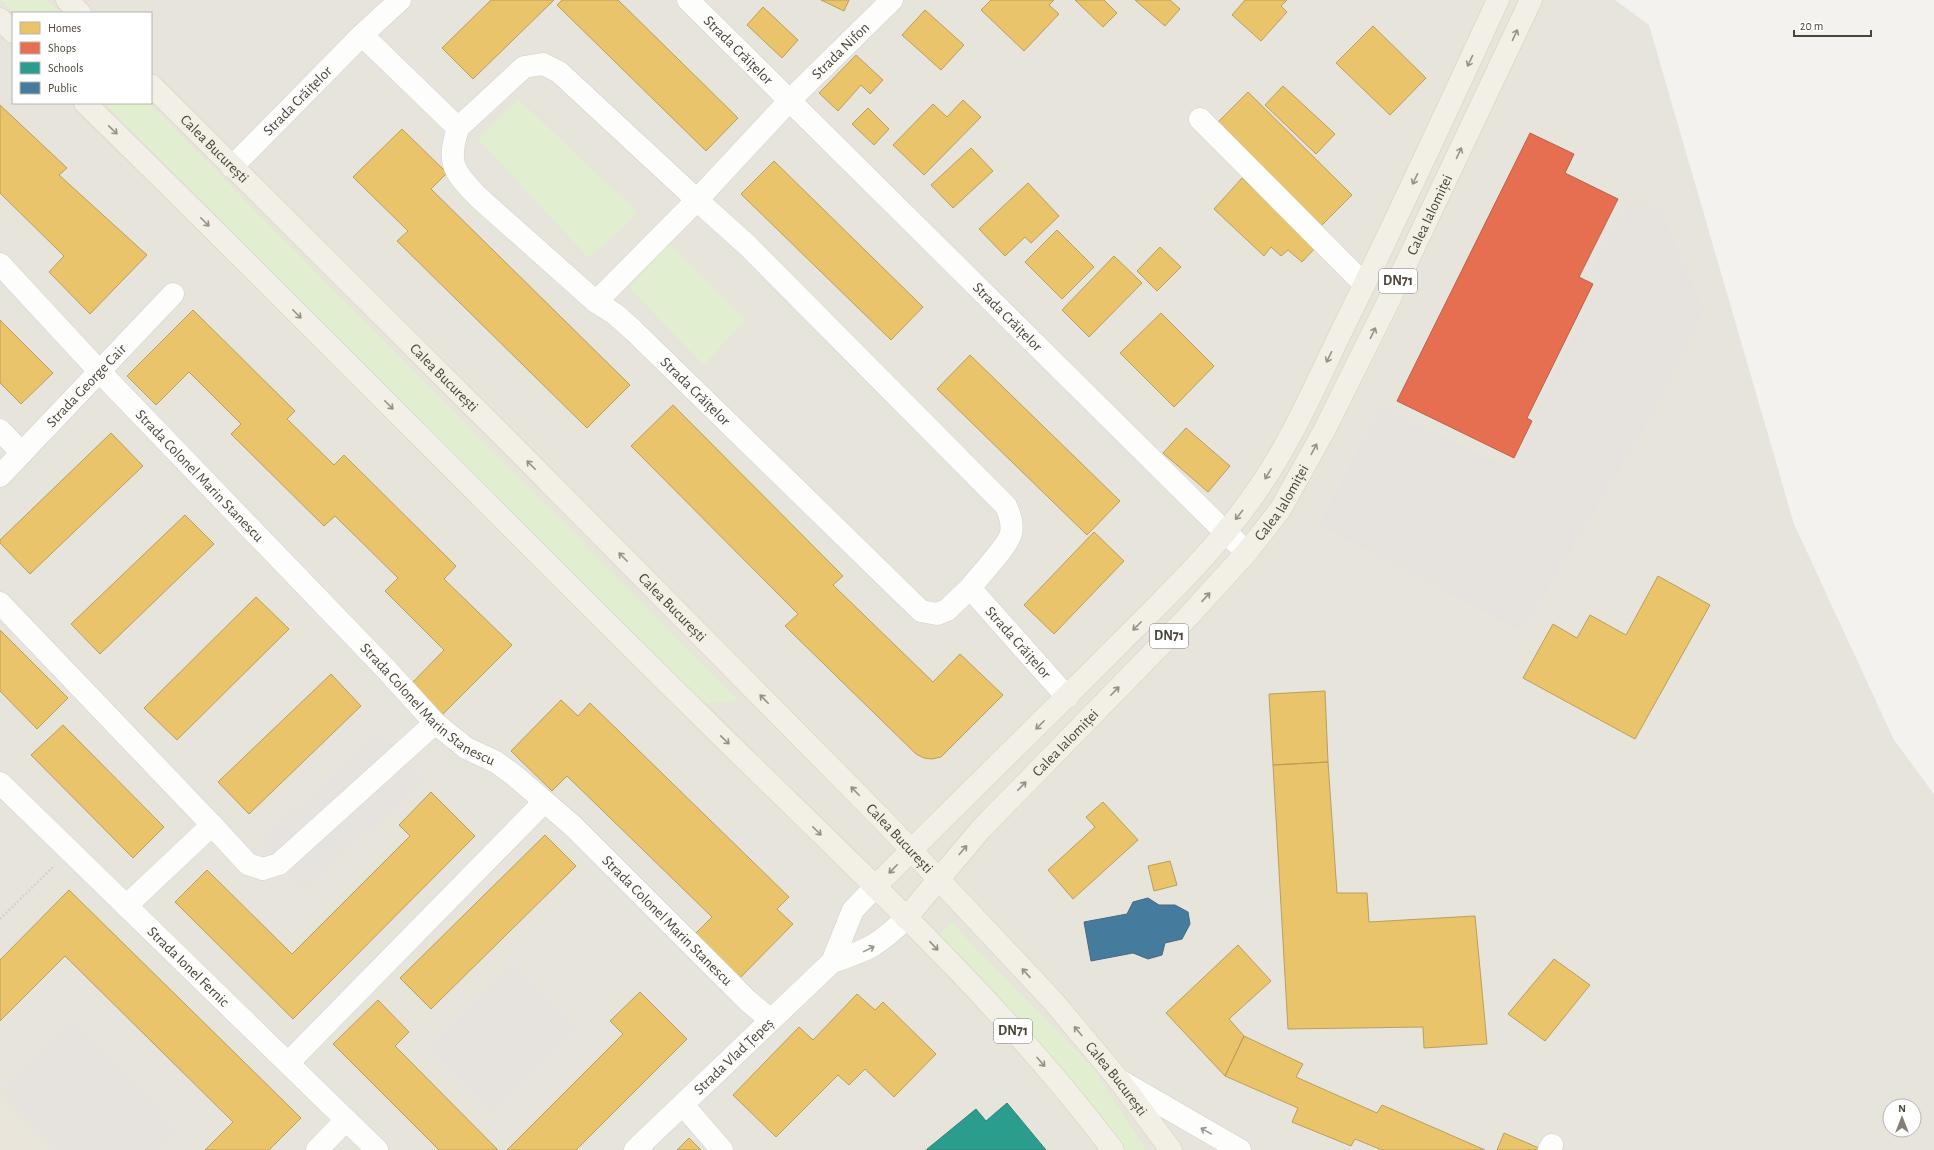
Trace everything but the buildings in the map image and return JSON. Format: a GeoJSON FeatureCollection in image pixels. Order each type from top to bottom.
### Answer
{"type":"FeatureCollection","features":[{"type":"Feature","properties":{"kind":"main road"},"geometry":{"type":"LineString","coordinates":[[67,0],[79,12]]}},
{"type":"Feature","properties":{"kind":"main road","name":"Calea Ialomiței"},"geometry":{"type":"LineString","coordinates":[[875,887],[1067,697],[1198,564],[1226,532],[1252,498],[1279,454],[1364,284],[1498,0]]}},
{"type":"Feature","properties":{"kind":"main road","name":"Calea Ialomiței"},"geometry":{"type":"LineString","coordinates":[[906,918],[995,814],[1186,619],[1247,552],[1280,510],[1326,429],[1393,293],[1531,0]]}},
{"type":"Feature","properties":{"kind":"main road"},"geometry":{"type":"LineString","coordinates":[[0,19],[12,31]]}},
{"type":"Feature","properties":{"kind":"main road","name":"Calea București"},"geometry":{"type":"LineString","coordinates":[[152,86],[519,452],[844,780],[1053,1002],[1119,1080],[1171,1150]]}},
{"type":"Feature","properties":{"kind":"main road"},"geometry":{"type":"LineString","coordinates":[[86,104],[875,887]]}},
{"type":"Feature","properties":{"kind":"main road","name":"DN71"},"geometry":{"type":"LineString","coordinates":[[875,887],[926,937],[1034,1054],[1083,1110],[1113,1150]]}},
{"type":"Feature","properties":{"kind":"street","name":"Strada Crăițelor"},"geometry":{"type":"LineString","coordinates":[[232,167],[362,35],[400,0]]}},
{"type":"Feature","properties":{"kind":"street","name":"Strada Crăițelor"},"geometry":{"type":"LineString","coordinates":[[688,0],[1247,552]]}},
{"type":"Feature","properties":{"kind":"street","name":"Strada Nifon"},"geometry":{"type":"LineString","coordinates":[[790,101],[892,0]]}},
{"type":"Feature","properties":{"kind":"street"},"geometry":{"type":"LineString","coordinates":[[362,35],[458,128]]}},
{"type":"Feature","properties":{"kind":"street","name":"Strada Crăițelor"},"geometry":{"type":"LineString","coordinates":[[543,64],[559,72],[697,200],[748,245],[1006,506],[1012,520],[1011,535],[996,557],[970,588],[947,610],[937,614],[921,611],[634,331],[614,314],[596,302],[477,196],[460,178],[453,163],[453,145],[458,128],[524,67],[543,64]]}},
{"type":"Feature","properties":{"kind":"street"},"geometry":{"type":"LineString","coordinates":[[596,302],[697,200],[790,101]]}},
{"type":"Feature","properties":{"kind":"street"},"geometry":{"type":"LineString","coordinates":[[1200,119],[1364,284]]}},
{"type":"Feature","properties":{"kind":"street","name":"Strada Colonel Marin Stanescu"},"geometry":{"type":"LineString","coordinates":[[0,264],[100,372],[374,657],[435,723],[466,748],[496,762],[515,776],[573,826],[748,1002],[771,1020]]}},
{"type":"Feature","properties":{"kind":"street","name":"Strada George Cair"},"geometry":{"type":"LineString","coordinates":[[0,476],[173,294]]}},
{"type":"Feature","properties":{"kind":"street"},"geometry":{"type":"LineString","coordinates":[[0,430],[22,453]]}},
{"type":"Feature","properties":{"kind":"street","name":"Strada Crăițelor"},"geometry":{"type":"LineString","coordinates":[[970,588],[1067,697]]}},
{"type":"Feature","properties":{"kind":"street"},"geometry":{"type":"LineString","coordinates":[[0,603],[212,824],[248,864],[262,869],[280,864],[435,723]]}},
{"type":"Feature","properties":{"kind":"street","name":"Strada Ionel Fernic"},"geometry":{"type":"LineString","coordinates":[[0,783],[378,1150]]}},
{"type":"Feature","properties":{"kind":"street"},"geometry":{"type":"LineString","coordinates":[[288,1063],[544,802]]}},
{"type":"Feature","properties":{"kind":"street"},"geometry":{"type":"LineString","coordinates":[[126,906],[212,824]]}},
{"type":"Feature","properties":{"kind":"street","name":"Strada Vlad Țepeș"},"geometry":{"type":"LineString","coordinates":[[832,962],[853,910],[875,887]]}},
{"type":"Feature","properties":{"kind":"street","name":"Strada Vlad Țepeș"},"geometry":{"type":"LineString","coordinates":[[635,1150],[832,962],[866,950],[877,944],[906,918]]}},
{"type":"Feature","properties":{"kind":"street"},"geometry":{"type":"LineString","coordinates":[[1119,1080],[1240,1150]]}},
{"type":"Feature","properties":{"kind":"street"},"geometry":{"type":"LineString","coordinates":[[683,1105],[722,1150]]}},
{"type":"Feature","properties":{"kind":"street"},"geometry":{"type":"LineString","coordinates":[[317,1150],[346,1120]]}},
{"type":"Feature","properties":{"kind":"path"},"geometry":{"type":"LineString","coordinates":[[0,919],[70,851]]}},
{"type":"Feature","properties":{"kind":"shaded area"},"geometry":{"type":"Polygon","coordinates":[[[0,0],[1615,0],[1649,25],[1794,524],[1894,740],[1934,794],[1934,1150],[0,1150],[0,0]]]}},
{"type":"Feature","properties":{"kind":"shaded area"},"geometry":{"type":"Polygon","coordinates":[[[1631,196],[1661,210],[1704,310],[1657,407],[1522,632],[1319,525],[1380,406],[1509,468],[1602,277],[1592,269],[1631,196]]]}},
{"type":"Feature","properties":{"kind":"shaded area"},"geometry":{"type":"Polygon","coordinates":[[[378,730],[424,778],[306,892],[259,843],[378,730]]]}},
{"type":"Feature","properties":{"kind":"shaded area"},"geometry":{"type":"Polygon","coordinates":[[[511,961],[577,1027],[491,1113],[425,1047],[511,961]]]}},
{"type":"Feature","properties":{"kind":"shaded area"},"geometry":{"type":"Polygon","coordinates":[[[74,1021],[178,1131],[159,1150],[57,1150],[1,1089],[74,1021]]]}},
{"type":"Feature","properties":{"kind":"shaded area"},"geometry":{"type":"Polygon","coordinates":[[[0,1099],[49,1150],[0,1150],[0,1099]]]}},
{"type":"Feature","properties":{"kind":"green space"},"geometry":{"type":"Polygon","coordinates":[[[1,0],[47,0],[59,12],[13,12],[1,0]]]}},
{"type":"Feature","properties":{"kind":"green space"},"geometry":{"type":"Polygon","coordinates":[[[518,99],[638,213],[589,258],[478,139],[518,99]]]}},
{"type":"Feature","properties":{"kind":"green space"},"geometry":{"type":"Polygon","coordinates":[[[105,104],[150,104],[738,700],[703,704],[105,104]]]}},
{"type":"Feature","properties":{"kind":"green space"},"geometry":{"type":"Polygon","coordinates":[[[669,244],[745,320],[704,365],[629,288],[669,244]]]}},
{"type":"Feature","properties":{"kind":"green space"},"geometry":{"type":"Polygon","coordinates":[[[952,921],[963,935],[1092,1067],[1146,1150],[1124,1150],[1119,1142],[1009,1011],[939,935],[952,921]]]}}]}
